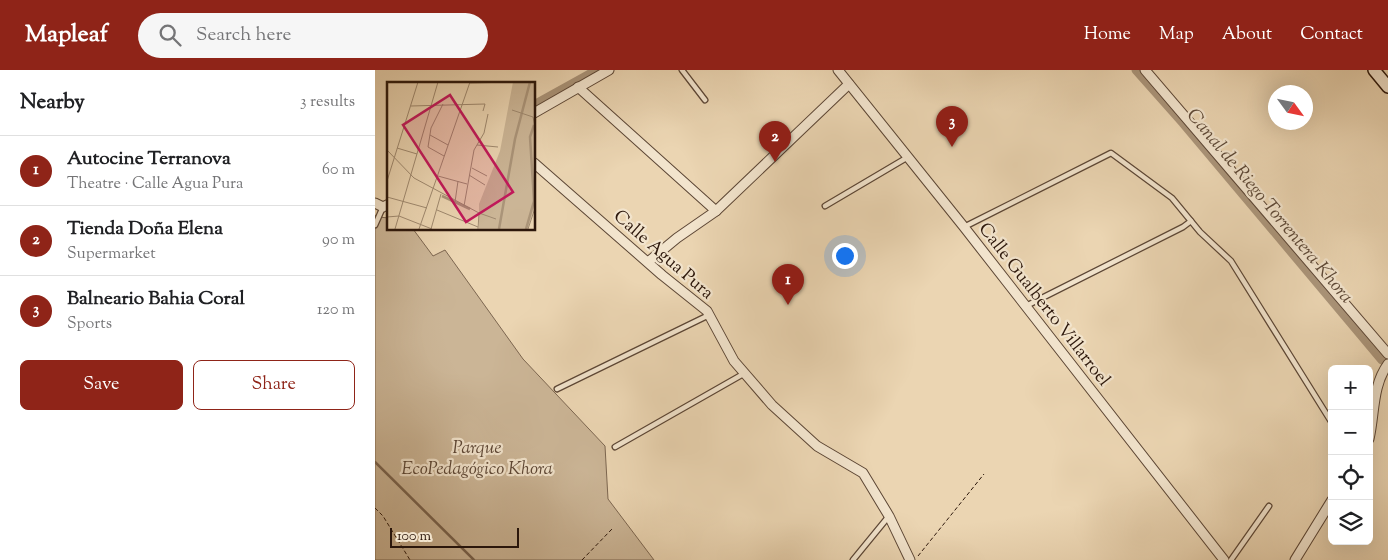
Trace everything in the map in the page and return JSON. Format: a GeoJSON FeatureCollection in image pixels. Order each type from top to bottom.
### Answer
{"type":"FeatureCollection","features":[{"type":"Feature","properties":{"kind":"main road"},"geometry":{"type":"LineString","coordinates":[[1374,70],[1388,87]]}},
{"type":"Feature","properties":{"kind":"street"},"geometry":{"type":"LineString","coordinates":[[535,112],[609,70]]}},
{"type":"Feature","properties":{"kind":"street","name":"Calle Gualberto Villarroel"},"geometry":{"type":"LineString","coordinates":[[839,70],[1224,560]]}},
{"type":"Feature","properties":{"kind":"street"},"geometry":{"type":"LineString","coordinates":[[1145,70],[1388,354]]}},
{"type":"Feature","properties":{"kind":"street"},"geometry":{"type":"LineString","coordinates":[[648,262],[677,238],[716,211],[849,84]]}},
{"type":"Feature","properties":{"kind":"street"},"geometry":{"type":"LineString","coordinates":[[578,87],[716,211]]}},
{"type":"Feature","properties":{"kind":"street","name":"Calle Agua Pura"},"geometry":{"type":"LineString","coordinates":[[535,164],[710,315],[734,361],[772,405],[817,446],[863,473],[889,516],[912,560]]}},
{"type":"Feature","properties":{"kind":"street"},"geometry":{"type":"LineString","coordinates":[[1373,422],[1374,399],[1382,373],[1388,364]]}},
{"type":"Feature","properties":{"kind":"street"},"geometry":{"type":"LineString","coordinates":[[1295,560],[1328,506]]}},
{"type":"Feature","properties":{"kind":"lane"},"geometry":{"type":"LineString","coordinates":[[682,70],[705,100]]}},
{"type":"Feature","properties":{"kind":"lane"},"geometry":{"type":"LineString","coordinates":[[964,228],[1111,153],[1172,198],[1200,232],[1231,261],[1328,417]]}},
{"type":"Feature","properties":{"kind":"lane"},"geometry":{"type":"LineString","coordinates":[[825,206],[908,157]]}},
{"type":"Feature","properties":{"kind":"lane"},"geometry":{"type":"LineString","coordinates":[[375,225],[382,205]]}},
{"type":"Feature","properties":{"kind":"lane"},"geometry":{"type":"LineString","coordinates":[[1026,306],[1183,227],[1191,221]]}},
{"type":"Feature","properties":{"kind":"lane"},"geometry":{"type":"LineString","coordinates":[[557,389],[710,315]]}},
{"type":"Feature","properties":{"kind":"lane"},"geometry":{"type":"LineString","coordinates":[[615,447],[745,373]]}},
{"type":"Feature","properties":{"kind":"lane"},"geometry":{"type":"LineString","coordinates":[[1231,560],[1269,506]]}},
{"type":"Feature","properties":{"kind":"lane"},"geometry":{"type":"LineString","coordinates":[[853,560],[889,516]]}},
{"type":"Feature","properties":{"kind":"path"},"geometry":{"type":"LineString","coordinates":[[912,560],[984,474]]}},
{"type":"Feature","properties":{"kind":"path"},"geometry":{"type":"LineString","coordinates":[[375,508],[383,516],[410,560]]}},
{"type":"Feature","properties":{"kind":"path"},"geometry":{"type":"LineString","coordinates":[[582,560],[612,529]]}},
{"type":"Feature","properties":{"kind":"green space","name":"Parque EcoPedagógico Khora"},"geometry":{"type":"Polygon","coordinates":[[[375,215],[387,218],[387,230],[414,230],[433,256],[445,250],[523,359],[605,446],[608,499],[654,560],[375,560],[375,215]]]}},
{"type":"Feature","properties":{"kind":"waterway","name":"Canal de Riego Torrentera Khora"},"geometry":{"type":"LineString","coordinates":[[535,104],[597,70]]}},
{"type":"Feature","properties":{"kind":"waterway","name":"Canal de Riego Torrentera Khora"},"geometry":{"type":"LineString","coordinates":[[1136,70],[1183,123],[1382,360]]}},
{"type":"Feature","properties":{"kind":"waterway"},"geometry":{"type":"LineString","coordinates":[[375,462],[474,560]]}},
{"type":"Feature","properties":{"kind":"place","name":"Balneario Bahia Coral"},"geometry":{"type":"Point","coordinates":[952,147]}},
{"type":"Feature","properties":{"kind":"place","name":"Tienda Doña Elena"},"geometry":{"type":"Point","coordinates":[775,162]}},
{"type":"Feature","properties":{"kind":"place","name":"Autocine Terranova"},"geometry":{"type":"Point","coordinates":[788,305]}}]}
